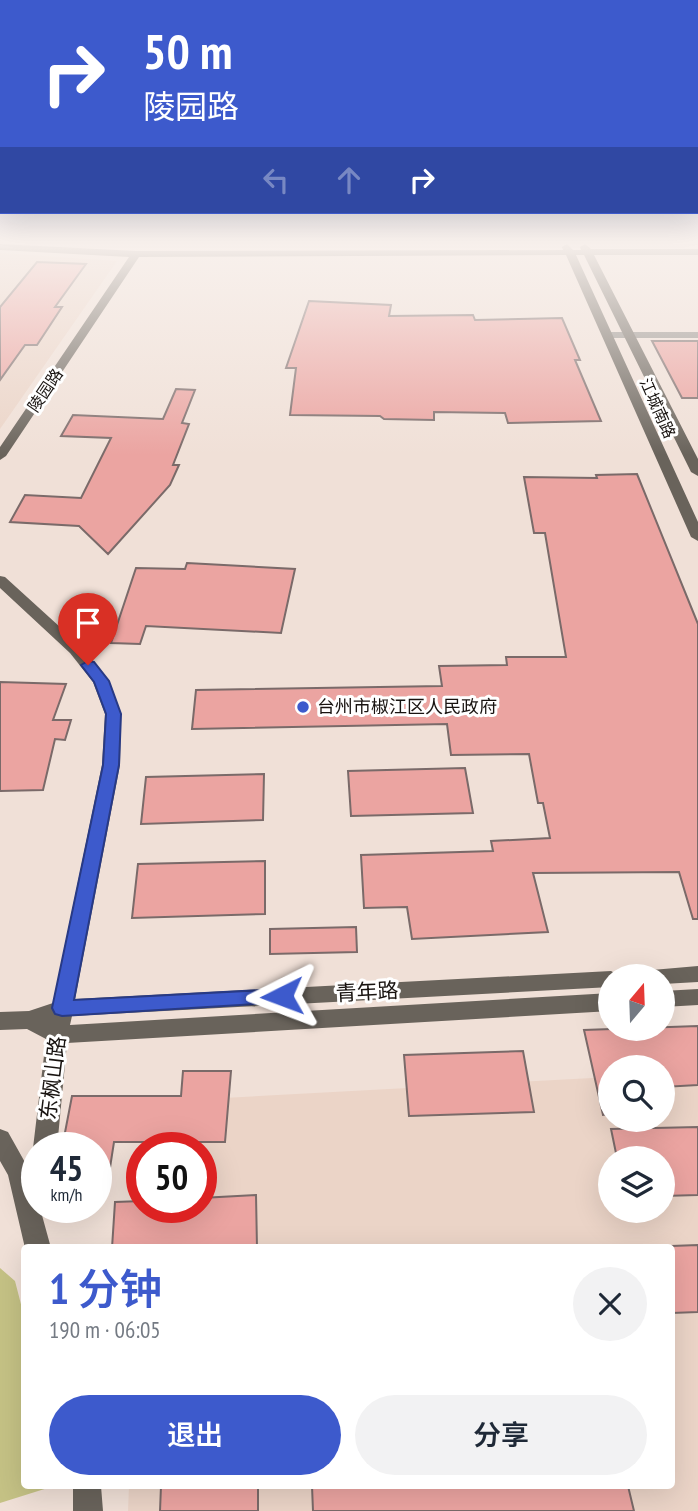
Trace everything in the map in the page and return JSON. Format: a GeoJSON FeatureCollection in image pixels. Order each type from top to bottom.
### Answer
{"type":"FeatureCollection","features":[{"type":"Feature","properties":{"kind":"main road","name":"陵园路"},"geometry":{"type":"LineString","coordinates":[[0,456],[96,314]]}},
{"type":"Feature","properties":{"kind":"main road","name":"江城南路"},"geometry":{"type":"LineString","coordinates":[[598,314],[698,537]]}},
{"type":"Feature","properties":{"kind":"main road","name":"江城南路"},"geometry":{"type":"LineString","coordinates":[[618,314],[698,472]]}},
{"type":"Feature","properties":{"kind":"main road"},"geometry":{"type":"LineString","coordinates":[[0,580],[76,650],[101,681],[113,714],[111,765],[62,1008]]}},
{"type":"Feature","properties":{"kind":"main road"},"geometry":{"type":"LineString","coordinates":[[676,975],[698,974]]}},
{"type":"Feature","properties":{"kind":"main road","name":"青年路"},"geometry":{"type":"LineString","coordinates":[[0,1021],[30,1020],[62,1008],[598,980]]}},
{"type":"Feature","properties":{"kind":"main road"},"geometry":{"type":"LineString","coordinates":[[676,998],[698,997]]}},
{"type":"Feature","properties":{"kind":"main road"},"geometry":{"type":"LineString","coordinates":[[30,1020],[57,1035],[598,1003]]}},
{"type":"Feature","properties":{"kind":"main road","name":"东枫山路"},"geometry":{"type":"LineString","coordinates":[[47,1132],[62,1008]]}},
{"type":"Feature","properties":{"kind":"main road"},"geometry":{"type":"LineString","coordinates":[[0,1139],[19,1173],[39,1244]]}},
{"type":"Feature","properties":{"kind":"main road"},"geometry":{"type":"LineString","coordinates":[[40,1244],[41,1223]]}},
{"type":"Feature","properties":{"kind":"main road"},"geometry":{"type":"LineString","coordinates":[[87,1489],[88,1511]]}},
{"type":"Feature","properties":{"kind":"street"},"geometry":{"type":"LineString","coordinates":[[608,335],[698,335]]}},
{"type":"Feature","properties":{"kind":"shaded area"},"geometry":{"type":"Polygon","coordinates":[[[0,314],[80,314],[0,429],[0,314]]]}},
{"type":"Feature","properties":{"kind":"shaded area"},"geometry":{"type":"Polygon","coordinates":[[[698,1072],[698,1511],[128,1511],[129,1489],[675,1489],[675,1244],[142,1244],[143,1223],[217,1223],[217,1132],[149,1132],[150,1102],[598,1078],[598,1132],[675,1132],[675,1073],[698,1072]]]}},
{"type":"Feature","properties":{"kind":"shaded area"},"geometry":{"type":"Polygon","coordinates":[[[0,1268],[15,1281],[21,1304],[21,1489],[44,1489],[0,1503],[0,1268]]]}},
{"type":"Feature","properties":{"kind":"building"},"geometry":{"type":"Polygon","coordinates":[[[0,314],[58,314],[37,345],[25,345],[0,380],[0,314]]]}},
{"type":"Feature","properties":{"kind":"building"},"geometry":{"type":"Polygon","coordinates":[[[305,314],[473,315],[475,320],[562,318],[580,360],[575,360],[601,421],[508,423],[505,413],[434,412],[434,420],[384,419],[380,416],[290,415],[296,368],[286,368],[305,314]]]}},
{"type":"Feature","properties":{"kind":"building"},"geometry":{"type":"Polygon","coordinates":[[[652,341],[698,341],[698,398],[682,398],[652,341]]]}},
{"type":"Feature","properties":{"kind":"building"},"geometry":{"type":"Polygon","coordinates":[[[176,389],[195,390],[182,423],[189,424],[173,465],[179,465],[170,485],[108,554],[79,526],[10,522],[25,495],[81,498],[111,438],[61,436],[73,415],[163,419],[176,389]]]}},
{"type":"Feature","properties":{"kind":"building"},"geometry":{"type":"Polygon","coordinates":[[[637,474],[698,624],[698,919],[693,919],[679,872],[533,873],[548,932],[412,939],[407,907],[364,908],[361,855],[493,851],[491,841],[550,838],[543,803],[538,803],[529,754],[451,755],[447,724],[192,729],[196,690],[442,686],[439,666],[507,665],[506,657],[566,657],[545,533],[534,533],[524,477],[597,478],[596,475],[637,474]]]}},
{"type":"Feature","properties":{"kind":"building"},"geometry":{"type":"Polygon","coordinates":[[[187,563],[295,569],[281,633],[146,626],[140,644],[111,643],[136,568],[185,569],[187,563]]]}},
{"type":"Feature","properties":{"kind":"building"},"geometry":{"type":"Polygon","coordinates":[[[0,682],[66,684],[53,720],[71,720],[65,740],[55,739],[43,790],[0,791],[0,682]]]}},
{"type":"Feature","properties":{"kind":"building"},"geometry":{"type":"Polygon","coordinates":[[[465,768],[473,813],[351,816],[348,771],[465,768]]]}},
{"type":"Feature","properties":{"kind":"building"},"geometry":{"type":"Polygon","coordinates":[[[264,774],[263,820],[141,824],[146,777],[264,774]]]}},
{"type":"Feature","properties":{"kind":"building"},"geometry":{"type":"Polygon","coordinates":[[[265,861],[265,914],[132,918],[138,864],[265,861]]]}},
{"type":"Feature","properties":{"kind":"building"},"geometry":{"type":"Polygon","coordinates":[[[356,927],[357,952],[270,954],[270,929],[356,927]]]}},
{"type":"Feature","properties":{"kind":"building"},"geometry":{"type":"Polygon","coordinates":[[[698,1026],[698,1085],[675,1086],[675,1055],[598,1055],[598,1093],[584,1030],[598,1030],[598,1041],[676,1041],[676,1027],[698,1026]]]}},
{"type":"Feature","properties":{"kind":"building"},"geometry":{"type":"Polygon","coordinates":[[[523,1051],[534,1112],[409,1116],[404,1055],[523,1051]]]}},
{"type":"Feature","properties":{"kind":"building"},"geometry":{"type":"Polygon","coordinates":[[[183,1071],[231,1071],[225,1142],[217,1142],[217,1132],[126,1132],[126,1142],[114,1142],[112,1155],[112,1132],[65,1132],[72,1096],[181,1096],[183,1071]]]}},
{"type":"Feature","properties":{"kind":"building"},"geometry":{"type":"Polygon","coordinates":[[[698,1127],[698,1195],[675,1196],[675,1146],[615,1146],[612,1132],[675,1132],[675,1128],[698,1127]]]}},
{"type":"Feature","properties":{"kind":"building"},"geometry":{"type":"Polygon","coordinates":[[[256,1195],[257,1244],[112,1244],[115,1202],[126,1202],[126,1223],[217,1223],[217,1197],[256,1195]]]}},
{"type":"Feature","properties":{"kind":"building"},"geometry":{"type":"Polygon","coordinates":[[[698,1245],[698,1312],[675,1313],[675,1246],[698,1245]]]}},
{"type":"Feature","properties":{"kind":"building"},"geometry":{"type":"Polygon","coordinates":[[[161,1489],[258,1489],[258,1511],[160,1511],[161,1489]]]}},
{"type":"Feature","properties":{"kind":"building"},"geometry":{"type":"Polygon","coordinates":[[[312,1489],[629,1489],[634,1511],[313,1511],[312,1489]]]}},
{"type":"Feature","properties":{"kind":"place","name":"台州市椒江区人民政府"},"geometry":{"type":"Point","coordinates":[303,707]}},
{"type":"Feature","properties":{"kind":"route"},"geometry":{"type":"LineString","coordinates":[[88,665],[101,681],[113,714],[111,765],[62,1008],[282,996]]}}]}
